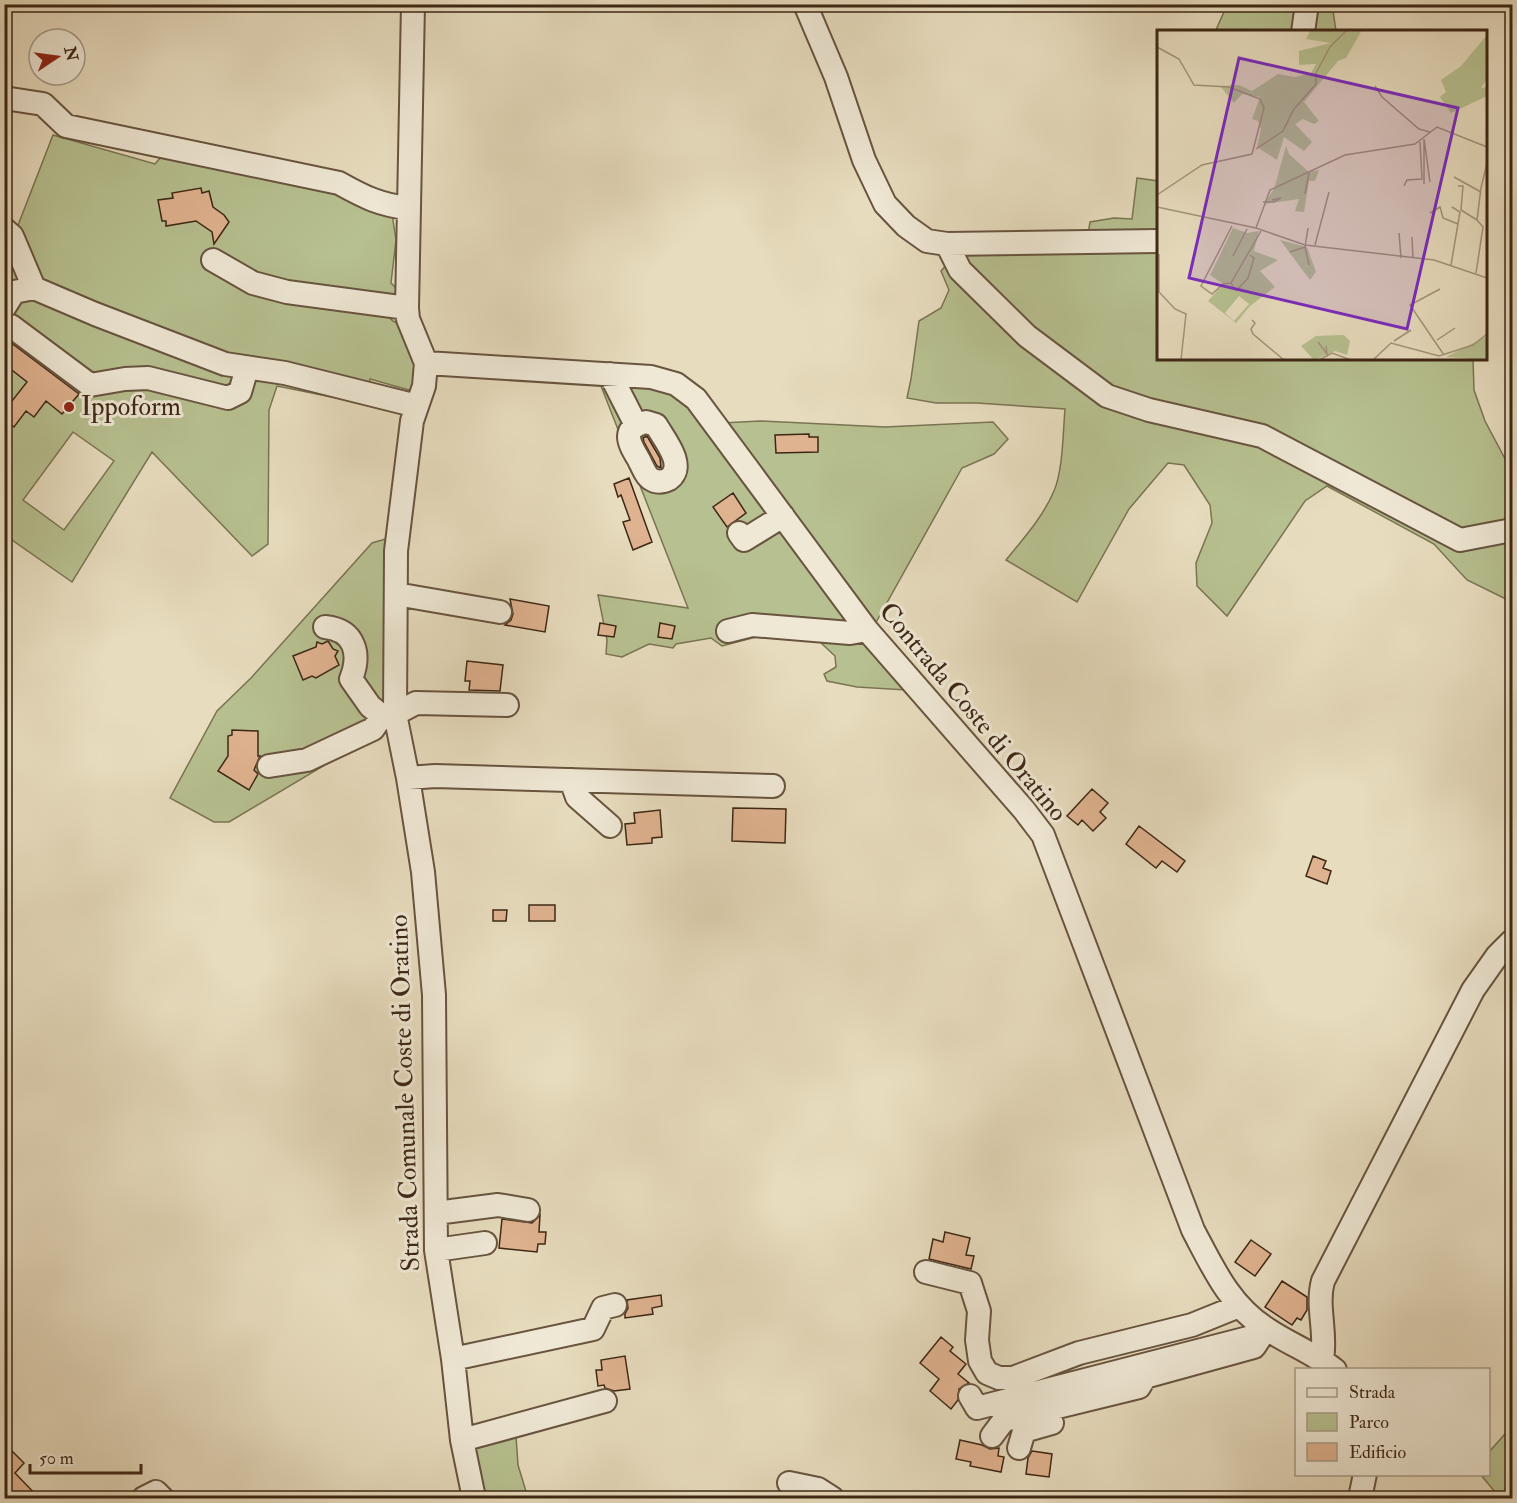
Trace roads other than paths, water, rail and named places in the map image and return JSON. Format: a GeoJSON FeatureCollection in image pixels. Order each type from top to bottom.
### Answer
{"type":"FeatureCollection","features":[{"type":"Feature","properties":{"kind":"street"},"geometry":{"type":"LineString","coordinates":[[413,4],[408,319],[426,363]]}},
{"type":"Feature","properties":{"kind":"street"},"geometry":{"type":"LineString","coordinates":[[805,4],[836,77],[864,160],[885,204],[906,226],[927,241],[947,244],[1157,241]]}},
{"type":"Feature","properties":{"kind":"street"},"geometry":{"type":"LineString","coordinates":[[1303,30],[1307,4]]}},
{"type":"Feature","properties":{"kind":"street"},"geometry":{"type":"LineString","coordinates":[[4,98],[43,104],[66,126],[339,183],[371,201],[408,208]]}},
{"type":"Feature","properties":{"kind":"street"},"geometry":{"type":"LineString","coordinates":[[4,229],[12,236],[34,288]]}},
{"type":"Feature","properties":{"kind":"street"},"geometry":{"type":"LineString","coordinates":[[947,244],[960,270],[1027,336],[1107,396],[1149,410],[1262,436],[1460,540],[1512,530]]}},
{"type":"Feature","properties":{"kind":"street"},"geometry":{"type":"LineString","coordinates":[[213,260],[253,283],[287,292],[408,308]]}},
{"type":"Feature","properties":{"kind":"street"},"geometry":{"type":"LineString","coordinates":[[4,308],[14,292],[34,288],[94,314],[214,360],[285,374],[417,406]]}},
{"type":"Feature","properties":{"kind":"street"},"geometry":{"type":"LineString","coordinates":[[4,324],[11,326],[90,385],[148,378],[228,398],[240,392],[247,368]]}},
{"type":"Feature","properties":{"kind":"street","name":"Contrada Coste di Oratino"},"geometry":{"type":"LineString","coordinates":[[426,363],[651,377],[676,384],[696,399],[867,630],[1024,810],[1043,835],[1194,1230],[1219,1281],[1239,1306],[1266,1329],[1329,1364]]}},
{"type":"Feature","properties":{"kind":"street","name":"Strada Comunale Coste di Oratino"},"geometry":{"type":"LineString","coordinates":[[426,363],[424,386],[412,422],[396,551],[396,594],[388,715],[408,778],[423,872],[434,995],[436,1250],[453,1359],[462,1440],[474,1498]]}},
{"type":"Feature","properties":{"kind":"street"},"geometry":{"type":"LineString","coordinates":[[610,374],[636,425]]}},
{"type":"Feature","properties":{"kind":"street"},"geometry":{"type":"LineString","coordinates":[[739,533],[744,540],[783,516]]}},
{"type":"Feature","properties":{"kind":"street"},"geometry":{"type":"LineString","coordinates":[[396,594],[500,612]]}},
{"type":"Feature","properties":{"kind":"street"},"geometry":{"type":"LineString","coordinates":[[728,631],[752,625],[850,633],[867,630]]}},
{"type":"Feature","properties":{"kind":"street"},"geometry":{"type":"LineString","coordinates":[[325,627],[344,632],[350,639],[355,650],[356,666],[351,679],[370,706],[388,715]]}},
{"type":"Feature","properties":{"kind":"street"},"geometry":{"type":"LineString","coordinates":[[269,766],[307,760],[373,729],[388,715],[416,703],[507,705]]}},
{"type":"Feature","properties":{"kind":"street"},"geometry":{"type":"LineString","coordinates":[[408,778],[435,776],[773,786]]}},
{"type":"Feature","properties":{"kind":"street"},"geometry":{"type":"LineString","coordinates":[[571,780],[578,797],[610,826]]}},
{"type":"Feature","properties":{"kind":"street"},"geometry":{"type":"LineString","coordinates":[[1329,1364],[1320,1292],[1323,1281],[1473,990],[1497,956],[1512,941]]}},
{"type":"Feature","properties":{"kind":"street"},"geometry":{"type":"LineString","coordinates":[[436,1213],[498,1205],[528,1210]]}},
{"type":"Feature","properties":{"kind":"street"},"geometry":{"type":"LineString","coordinates":[[436,1250],[485,1243]]}},
{"type":"Feature","properties":{"kind":"street"},"geometry":{"type":"LineString","coordinates":[[926,1272],[970,1282],[979,1311],[977,1340],[980,1361],[987,1373],[999,1378],[1013,1378],[1079,1353],[1192,1325],[1239,1306]]}},
{"type":"Feature","properties":{"kind":"street"},"geometry":{"type":"LineString","coordinates":[[453,1359],[593,1329],[603,1308],[615,1305]]}},
{"type":"Feature","properties":{"kind":"street"},"geometry":{"type":"LineString","coordinates":[[1019,1448],[1024,1431],[1138,1398],[1139,1387],[1145,1377],[1254,1347],[1266,1329]]}},
{"type":"Feature","properties":{"kind":"street"},"geometry":{"type":"LineString","coordinates":[[970,1396],[977,1408],[1248,1338],[1266,1329]]}},
{"type":"Feature","properties":{"kind":"street"},"geometry":{"type":"LineString","coordinates":[[992,1436],[1004,1420],[1139,1387]]}},
{"type":"Feature","properties":{"kind":"street"},"geometry":{"type":"LineString","coordinates":[[462,1440],[605,1401]]}},
{"type":"Feature","properties":{"kind":"street"},"geometry":{"type":"LineString","coordinates":[[1360,1498],[1365,1476]]}},
{"type":"Feature","properties":{"kind":"street"},"geometry":{"type":"LineString","coordinates":[[789,1483],[818,1489],[832,1498]]}},
{"type":"Feature","properties":{"kind":"street"},"geometry":{"type":"LineString","coordinates":[[144,1498],[156,1492],[162,1498]]}},
{"type":"Feature","properties":{"kind":"place","name":"Ippoform"},"geometry":{"type":"Point","coordinates":[69,407]}}]}
